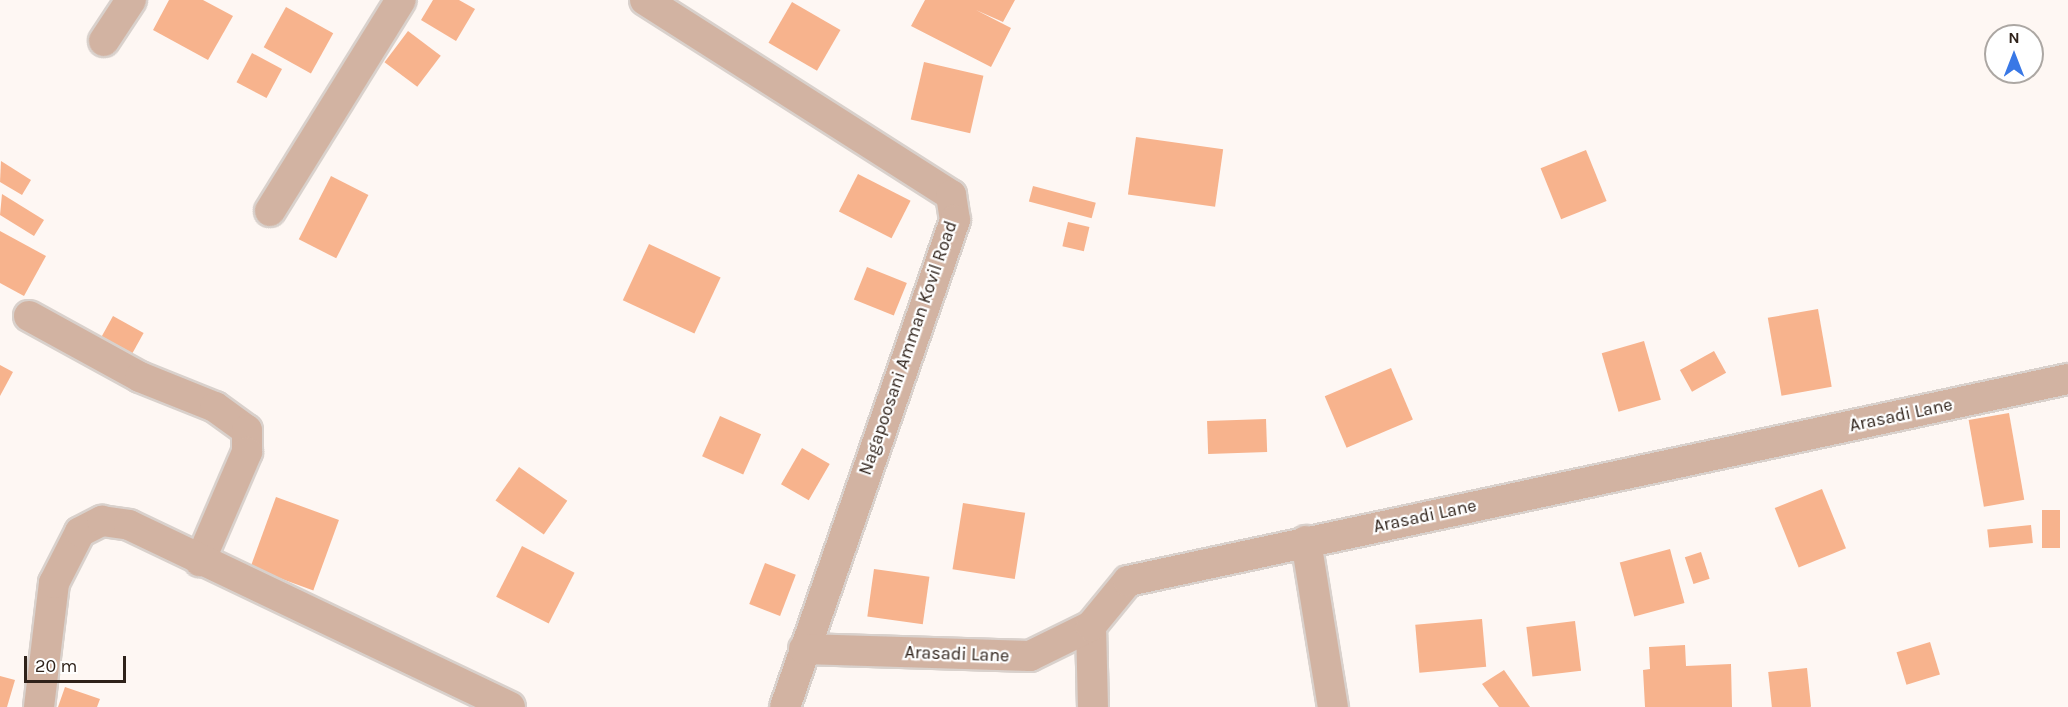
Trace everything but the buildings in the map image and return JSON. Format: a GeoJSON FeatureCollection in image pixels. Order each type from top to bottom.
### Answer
{"type":"FeatureCollection","features":[{"type":"Feature","properties":{"kind":"street"},"geometry":{"type":"LineString","coordinates":[[104,41],[131,0]]}},
{"type":"Feature","properties":{"kind":"street"},"geometry":{"type":"LineString","coordinates":[[270,211],[401,0]]}},
{"type":"Feature","properties":{"kind":"street","name":"Nagapoosani Amman Kovil Road"},"geometry":{"type":"LineString","coordinates":[[645,0],[951,195],[956,220],[785,707]]}},
{"type":"Feature","properties":{"kind":"street"},"geometry":{"type":"LineString","coordinates":[[29,316],[140,377],[215,407],[247,430],[247,452],[200,561]]}},
{"type":"Feature","properties":{"kind":"street","name":"Arasadi Lane"},"geometry":{"type":"LineString","coordinates":[[804,649],[1030,656],[1091,626],[1128,581],[2068,379]]}},
{"type":"Feature","properties":{"kind":"street"},"geometry":{"type":"LineString","coordinates":[[39,707],[54,583],[80,532],[102,521],[129,525],[200,561],[510,707]]}},
{"type":"Feature","properties":{"kind":"street"},"geometry":{"type":"LineString","coordinates":[[1306,541],[1333,707]]}},
{"type":"Feature","properties":{"kind":"street"},"geometry":{"type":"LineString","coordinates":[[1091,626],[1093,707]]}}]}
